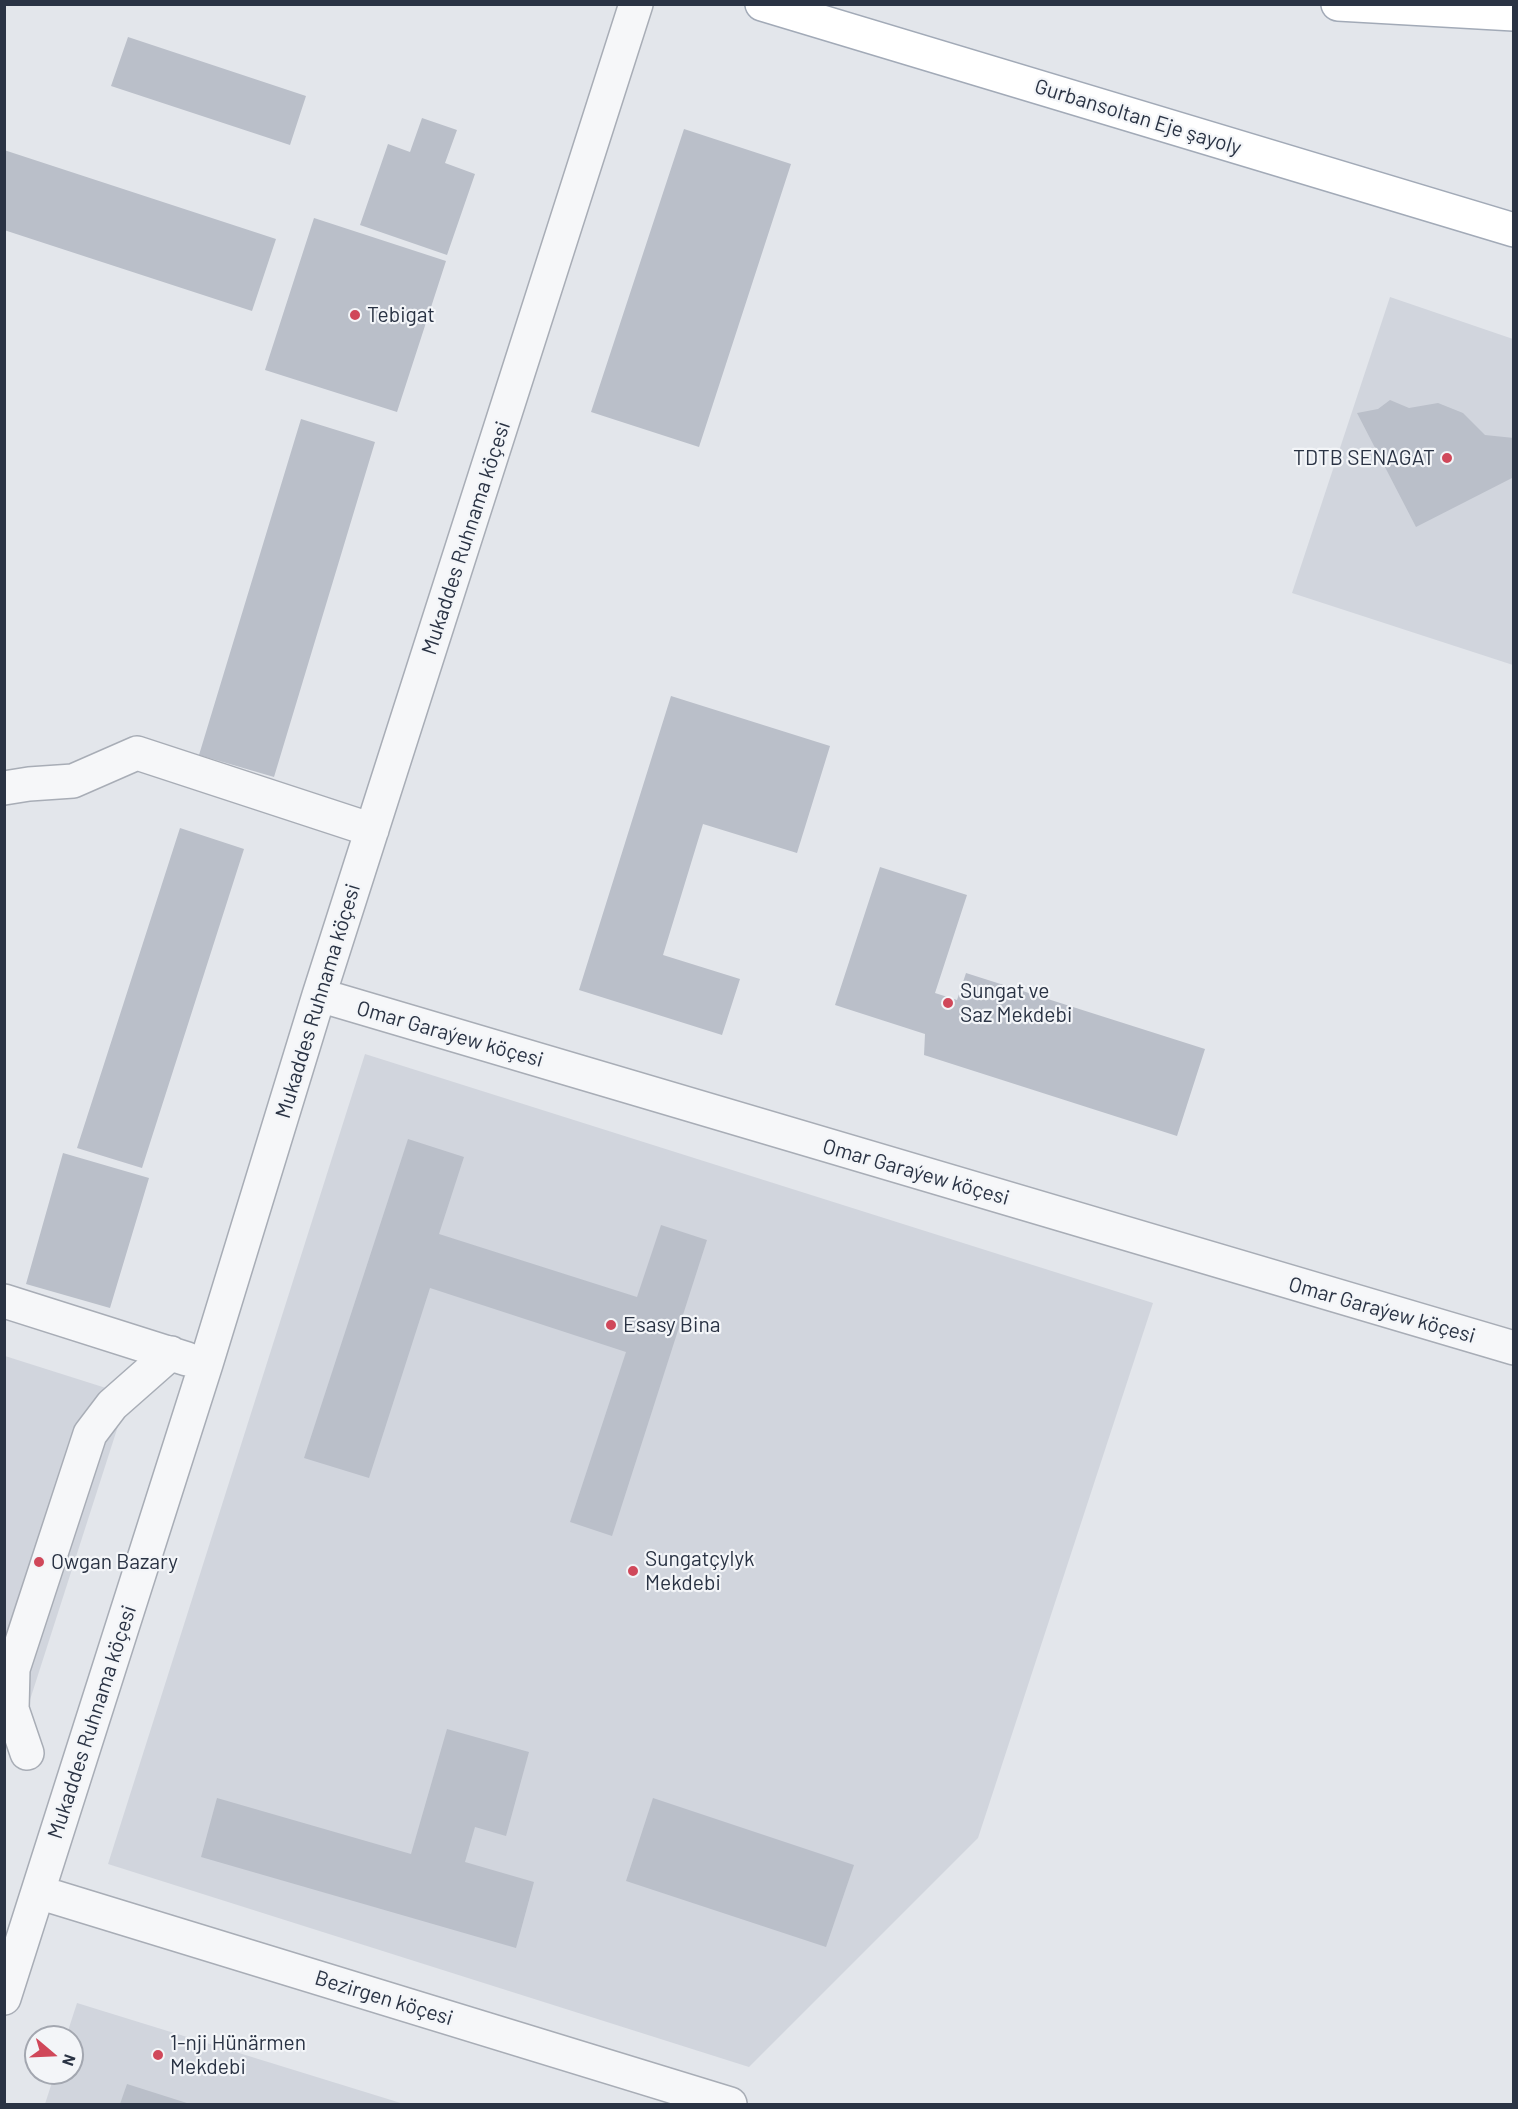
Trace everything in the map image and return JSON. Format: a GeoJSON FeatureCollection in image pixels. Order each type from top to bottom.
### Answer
{"type":"FeatureCollection","features":[{"type":"Feature","properties":{"kind":"main road","name":"Gurbansoltan Eje şayoly"},"geometry":{"type":"LineString","coordinates":[[762,4],[1514,230]]}},
{"type":"Feature","properties":{"kind":"main road"},"geometry":{"type":"LineString","coordinates":[[1338,4],[1514,14]]}},
{"type":"Feature","properties":{"kind":"street","name":"Mukaddes Ruhnama köçesi"},"geometry":{"type":"LineString","coordinates":[[4,1998],[206,1365],[319,995],[636,4]]}},
{"type":"Feature","properties":{"kind":"street"},"geometry":{"type":"LineString","coordinates":[[4,788],[29,784],[73,782],[137,753],[372,830]]}},
{"type":"Feature","properties":{"kind":"street","name":"Omar Garaýew köçesi"},"geometry":{"type":"LineString","coordinates":[[319,995],[1514,1348]]}},
{"type":"Feature","properties":{"kind":"street"},"geometry":{"type":"LineString","coordinates":[[4,1301],[206,1365]]}},
{"type":"Feature","properties":{"kind":"street"},"geometry":{"type":"LineString","coordinates":[[77,1770],[16,1749],[12,1709],[13,1669],[90,1434],[112,1405],[171,1353]]}},
{"type":"Feature","properties":{"kind":"street","name":"Bezirgen köçesi"},"geometry":{"type":"LineString","coordinates":[[38,1892],[730,2104]]}},
{"type":"Feature","properties":{"kind":"shaded area","name":"TDTB SENAGAT"},"geometry":{"type":"Polygon","coordinates":[[[1390,297],[1513,339],[1513,665],[1292,593],[1390,297]]]}},
{"type":"Feature","properties":{"kind":"shaded area","name":"Sungatçylyk Mekdebi"},"geometry":{"type":"Polygon","coordinates":[[[365,1054],[1153,1303],[978,1838],[749,2067],[108,1864],[365,1054]]]}},
{"type":"Feature","properties":{"kind":"shaded area","name":"Owgan Bazary"},"geometry":{"type":"Polygon","coordinates":[[[5,1356],[128,1395],[19,1734],[5,1730],[5,1356]]]}},
{"type":"Feature","properties":{"kind":"shaded area","name":"1-nji Hünärmen Mekdebi"},"geometry":{"type":"Polygon","coordinates":[[[77,2003],[404,2104],[45,2104],[51,2085],[84,2085],[84,2025],[70,2025],[77,2003]]]}},
{"type":"Feature","properties":{"kind":"building"},"geometry":{"type":"Polygon","coordinates":[[[128,37],[306,96],[290,145],[111,86],[128,37]]]}},
{"type":"Feature","properties":{"kind":"building"},"geometry":{"type":"Polygon","coordinates":[[[422,118],[457,130],[445,163],[475,174],[447,255],[360,225],[388,144],[410,152],[422,118]]]}},
{"type":"Feature","properties":{"kind":"building"},"geometry":{"type":"Polygon","coordinates":[[[684,129],[791,164],[699,447],[591,412],[684,129]]]}},
{"type":"Feature","properties":{"kind":"building"},"geometry":{"type":"Polygon","coordinates":[[[4,150],[276,239],[252,311],[4,230],[4,150]]]}},
{"type":"Feature","properties":{"kind":"building","name":"Tebigat"},"geometry":{"type":"Polygon","coordinates":[[[314,218],[446,261],[397,412],[265,370],[314,218]]]}},
{"type":"Feature","properties":{"kind":"building","name":"TDTB SENAGAT"},"geometry":{"type":"Polygon","coordinates":[[[1390,400],[1409,408],[1438,403],[1463,413],[1485,435],[1514,438],[1514,477],[1416,527],[1357,413],[1378,409],[1390,400]]]}},
{"type":"Feature","properties":{"kind":"building"},"geometry":{"type":"Polygon","coordinates":[[[301,419],[375,442],[274,777],[199,755],[301,419]]]}},
{"type":"Feature","properties":{"kind":"building"},"geometry":{"type":"Polygon","coordinates":[[[671,696],[830,746],[797,853],[703,824],[663,955],[740,979],[722,1035],[579,990],[671,696]]]}},
{"type":"Feature","properties":{"kind":"building"},"geometry":{"type":"Polygon","coordinates":[[[180,828],[244,849],[142,1168],[77,1148],[180,828]]]}},
{"type":"Feature","properties":{"kind":"building","name":"Sungat ve Saz Mekdebi"},"geometry":{"type":"Polygon","coordinates":[[[880,867],[967,895],[935,993],[957,1000],[966,973],[1205,1049],[1177,1136],[924,1055],[925,1034],[835,1005],[880,867]]]}},
{"type":"Feature","properties":{"kind":"building","name":"Esasy Bina"},"geometry":{"type":"Polygon","coordinates":[[[408,1139],[464,1157],[439,1234],[637,1297],[661,1225],[707,1240],[612,1536],[570,1522],[626,1352],[430,1288],[369,1478],[304,1458],[408,1139]]]}},
{"type":"Feature","properties":{"kind":"building"},"geometry":{"type":"Polygon","coordinates":[[[63,1153],[149,1178],[110,1308],[26,1284],[63,1153]]]}},
{"type":"Feature","properties":{"kind":"building"},"geometry":{"type":"Polygon","coordinates":[[[447,1729],[529,1752],[506,1836],[475,1827],[465,1862],[534,1882],[516,1948],[201,1857],[217,1798],[411,1854],[447,1729]]]}},
{"type":"Feature","properties":{"kind":"building"},"geometry":{"type":"Polygon","coordinates":[[[653,1798],[854,1865],[826,1947],[626,1881],[653,1798]]]}},
{"type":"Feature","properties":{"kind":"building"},"geometry":{"type":"Polygon","coordinates":[[[127,2084],[190,2104],[120,2104],[127,2084]]]}},
{"type":"Feature","properties":{"kind":"place","name":"Tebigat"},"geometry":{"type":"Point","coordinates":[355,315]}},
{"type":"Feature","properties":{"kind":"place","name":"TDTB SENAGAT"},"geometry":{"type":"Point","coordinates":[1447,458]}},
{"type":"Feature","properties":{"kind":"place","name":"Sungat ve Saz Mekdebi"},"geometry":{"type":"Point","coordinates":[948,1003]}},
{"type":"Feature","properties":{"kind":"place","name":"Esasy Bina"},"geometry":{"type":"Point","coordinates":[611,1325]}},
{"type":"Feature","properties":{"kind":"place","name":"Owgan Bazary"},"geometry":{"type":"Point","coordinates":[39,1562]}},
{"type":"Feature","properties":{"kind":"place","name":"Sungatçylyk Mekdebi"},"geometry":{"type":"Point","coordinates":[633,1571]}},
{"type":"Feature","properties":{"kind":"place","name":"1-nji Hünärmen Mekdebi"},"geometry":{"type":"Point","coordinates":[158,2055]}}]}
